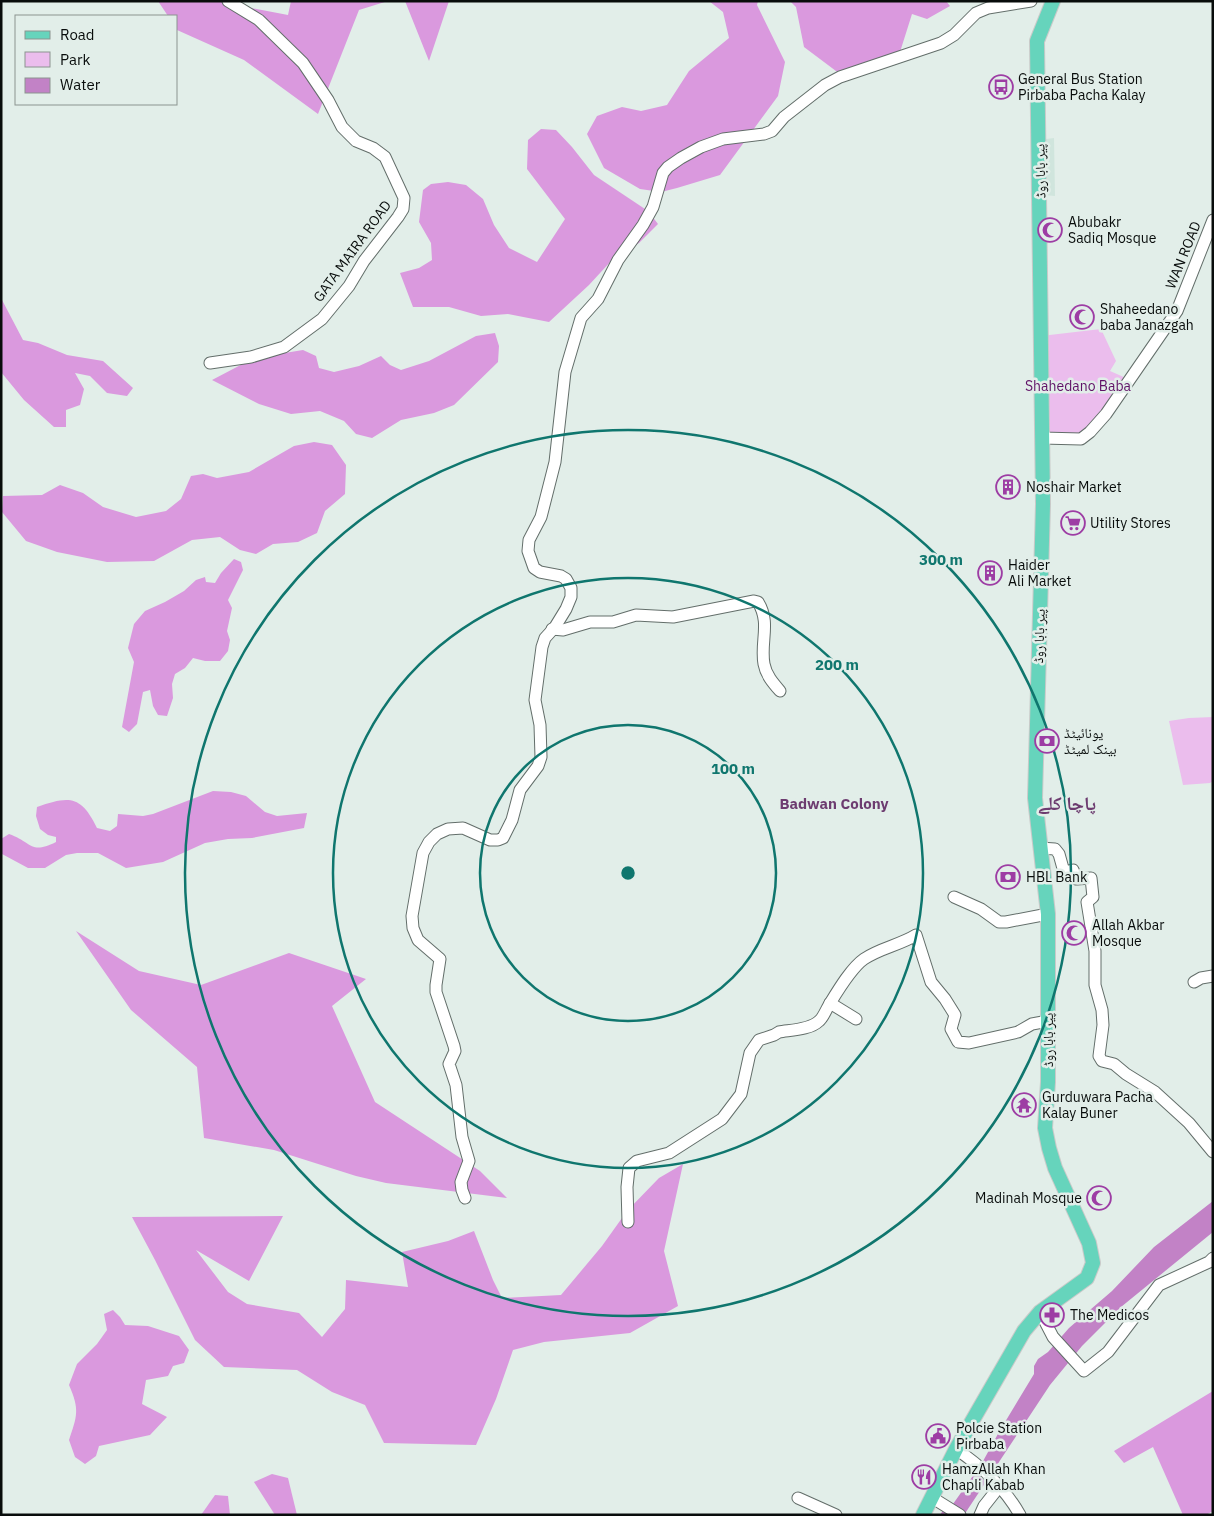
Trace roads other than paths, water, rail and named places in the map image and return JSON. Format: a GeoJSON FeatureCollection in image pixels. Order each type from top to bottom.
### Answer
{"type":"FeatureCollection","features":[{"type":"Feature","properties":{"kind":"main road","name":"پیر بابا روڈ"},"geometry":{"type":"LineString","coordinates":[[1040,1312],[1087,1278],[1092,1270],[1093,1263],[1089,1243],[1048,1148],[1045,1128],[1048,1082],[1048,914],[1036,798],[1042,504],[1037,41],[1053,1]]}},
{"type":"Feature","properties":{"kind":"main road"},"geometry":{"type":"LineString","coordinates":[[922,1515],[956,1449],[1024,1331],[1040,1312]]}},
{"type":"Feature","properties":{"kind":"street","name":"GATA MAIRA ROAD"},"geometry":{"type":"LineString","coordinates":[[210,363],[251,357],[284,347],[322,319],[349,286],[364,261],[398,217],[403,209],[404,198],[384,157],[373,148],[356,141],[342,127],[328,100],[303,62],[259,20],[228,1]]}},
{"type":"Feature","properties":{"kind":"street"},"geometry":{"type":"LineString","coordinates":[[465,1198],[461,1182],[468,1162],[462,1137],[456,1086],[449,1064],[455,1051],[436,992],[440,959],[418,940],[413,928],[412,916],[423,853],[429,842],[437,834],[448,828],[463,828],[490,840],[503,838],[512,820],[520,790],[538,766],[541,757],[540,725],[535,700],[542,647],[545,638],[566,609],[571,597],[571,588],[566,579],[561,576],[540,572],[534,568],[528,551],[529,540],[541,517],[554,462],[565,372],[581,318],[598,299],[618,260],[643,225],[653,207],[663,173],[680,158],[701,147],[723,139],[764,134],[772,131],[784,117],[825,85],[840,77],[941,43],[954,35],[976,13],[988,8],[1031,1]]}},
{"type":"Feature","properties":{"kind":"street","name":"WAN ROAD"},"geometry":{"type":"LineString","coordinates":[[1042,438],[1081,439],[1106,414],[1177,311],[1213,220]]}},
{"type":"Feature","properties":{"kind":"street"},"geometry":{"type":"LineString","coordinates":[[552,629],[563,630],[590,622],[613,622],[636,614],[673,617],[754,601],[758,602],[765,618],[764,664],[769,678],[780,692]]}},
{"type":"Feature","properties":{"kind":"street"},"geometry":{"type":"LineString","coordinates":[[1040,848],[1055,849],[1059,854],[1064,872],[1073,870],[1077,879],[1092,878],[1093,897],[1087,902],[1096,951],[1095,985],[1102,1010],[1103,1025],[1099,1056],[1102,1061],[1114,1064],[1155,1092],[1189,1123],[1213,1152]]}},
{"type":"Feature","properties":{"kind":"street"},"geometry":{"type":"LineString","coordinates":[[954,898],[981,909],[999,922],[1048,914]]}},
{"type":"Feature","properties":{"kind":"street"},"geometry":{"type":"LineString","coordinates":[[628,1222],[627,1187],[629,1168],[637,1161],[669,1153],[722,1119],[741,1094],[750,1053],[759,1040],[778,1032],[811,1026],[820,1021],[851,973],[863,960],[885,949],[906,942],[916,935],[931,982],[937,991],[941,993],[955,1015],[951,1029],[958,1042],[969,1043],[1018,1032],[1032,1024],[1048,1021]]}},
{"type":"Feature","properties":{"kind":"street"},"geometry":{"type":"LineString","coordinates":[[1194,982],[1201,978],[1213,976]]}},
{"type":"Feature","properties":{"kind":"street"},"geometry":{"type":"LineString","coordinates":[[830,1003],[856,1019]]}},
{"type":"Feature","properties":{"kind":"street"},"geometry":{"type":"LineString","coordinates":[[1040,1312],[1053,1336],[1084,1371],[1108,1352],[1159,1285],[1209,1262],[1213,1258]]}},
{"type":"Feature","properties":{"kind":"street"},"geometry":{"type":"LineString","coordinates":[[956,1449],[973,1460],[1012,1500],[1020,1515]]}},
{"type":"Feature","properties":{"kind":"street"},"geometry":{"type":"LineString","coordinates":[[980,1515],[996,1484]]}},
{"type":"Feature","properties":{"kind":"street"},"geometry":{"type":"LineString","coordinates":[[798,1498],[836,1515]]}},
{"type":"Feature","properties":{"kind":"street"},"geometry":{"type":"LineString","coordinates":[[931,1498],[960,1515]]}},
{"type":"Feature","properties":{"kind":"water"},"geometry":{"type":"Polygon","coordinates":[[[1213,1201],[1213,1232],[1121,1307],[1082,1346],[1050,1385],[964,1515],[940,1515],[947,1504],[953,1504],[982,1463],[1034,1374],[1034,1366],[1038,1359],[1048,1352],[1069,1328],[1112,1291],[1154,1247],[1213,1201]]]}},
{"type":"Feature","properties":{"kind":"place","name":"General Bus Station Pirbaba Pacha Kalay"},"geometry":{"type":"Point","coordinates":[1001,87]}},
{"type":"Feature","properties":{"kind":"place","name":"Abubakr Sadiq Mosque"},"geometry":{"type":"Point","coordinates":[1050,230]}},
{"type":"Feature","properties":{"kind":"place","name":"Shaheedano baba Janazgah"},"geometry":{"type":"Point","coordinates":[1082,317]}},
{"type":"Feature","properties":{"kind":"place","name":"Noshair Market"},"geometry":{"type":"Point","coordinates":[1008,487]}},
{"type":"Feature","properties":{"kind":"place","name":"Utility Stores"},"geometry":{"type":"Point","coordinates":[1073,523]}},
{"type":"Feature","properties":{"kind":"place","name":"Haider Ali Market"},"geometry":{"type":"Point","coordinates":[990,573]}},
{"type":"Feature","properties":{"kind":"place","name":"یونائیٹڈ بینک لمیٹڈ"},"geometry":{"type":"Point","coordinates":[1047,741]}},
{"type":"Feature","properties":{"kind":"place","name":"HBL Bank"},"geometry":{"type":"Point","coordinates":[1008,877]}},
{"type":"Feature","properties":{"kind":"place","name":"Allah Akbar Mosque"},"geometry":{"type":"Point","coordinates":[1074,933]}},
{"type":"Feature","properties":{"kind":"place","name":"Gurduwara Pacha Kalay Buner"},"geometry":{"type":"Point","coordinates":[1024,1105]}},
{"type":"Feature","properties":{"kind":"place","name":"Madinah Mosque"},"geometry":{"type":"Point","coordinates":[1099,1198]}},
{"type":"Feature","properties":{"kind":"place","name":"The Medicos"},"geometry":{"type":"Point","coordinates":[1052,1315]}},
{"type":"Feature","properties":{"kind":"place","name":"Polcie Station Pirbaba"},"geometry":{"type":"Point","coordinates":[938,1436]}},
{"type":"Feature","properties":{"kind":"place","name":"HamzAllah Khan Chapli Kabab"},"geometry":{"type":"Point","coordinates":[924,1477]}},
{"type":"Feature","properties":{"kind":"district","name":"Badwan Colony"},"geometry":{"type":"Point","coordinates":[834,803]}},
{"type":"Feature","properties":{"kind":"district","name":"پاچا کلے"},"geometry":{"type":"Point","coordinates":[1067,803]}},
{"type":"Feature","properties":{"kind":"park label","name":"Shahedano Baba"},"geometry":{"type":"Point","coordinates":[1078,386]}}]}
